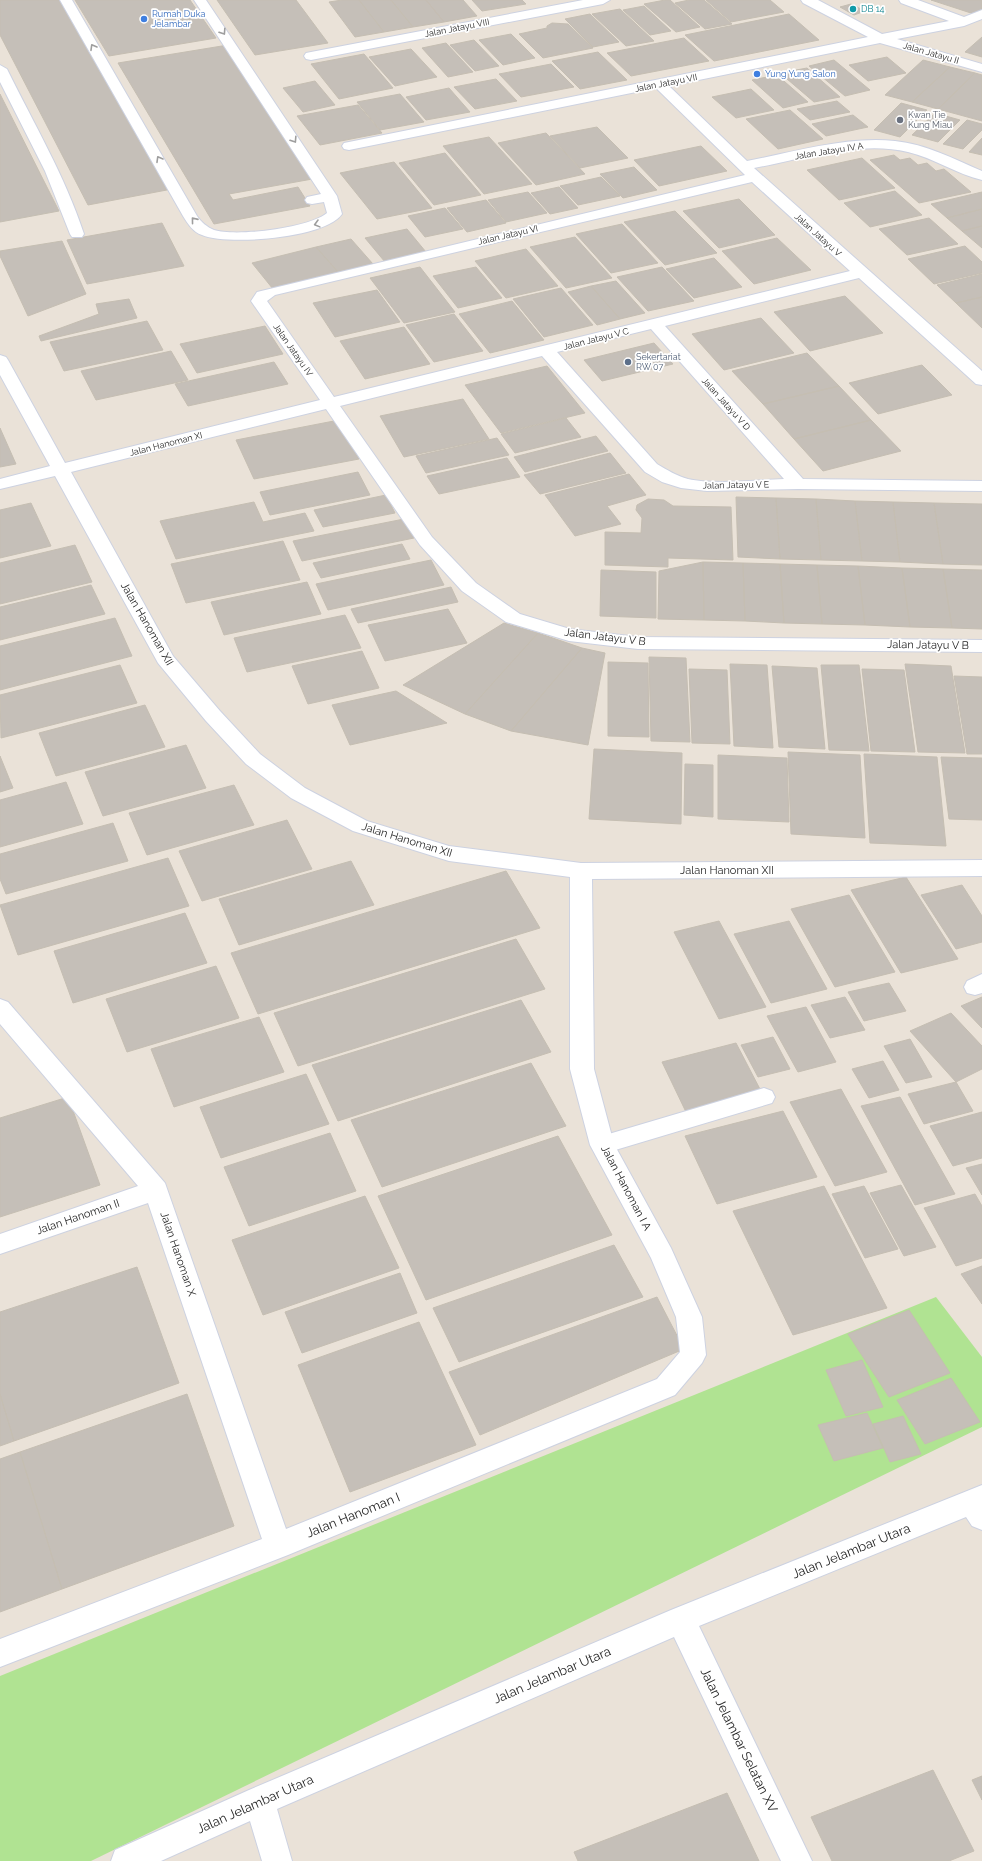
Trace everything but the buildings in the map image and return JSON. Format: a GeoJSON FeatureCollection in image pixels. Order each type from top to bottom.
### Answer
{"type":"FeatureCollection","features":[{"type":"Feature","properties":{"kind":"street","name":"Jalan Jatayu VIII"},"geometry":{"type":"LineString","coordinates":[[311,56],[603,0]]}},
{"type":"Feature","properties":{"kind":"street"},"geometry":{"type":"LineString","coordinates":[[808,0],[880,39]]}},
{"type":"Feature","properties":{"kind":"street"},"geometry":{"type":"LineString","coordinates":[[906,0],[964,22]]}},
{"type":"Feature","properties":{"kind":"street","name":"Jalan Jatayu VII"},"geometry":{"type":"LineString","coordinates":[[349,146],[964,22],[982,14]]}},
{"type":"Feature","properties":{"kind":"street","name":"Jalan Jatayu II"},"geometry":{"type":"LineString","coordinates":[[880,39],[982,68]]}},
{"type":"Feature","properties":{"kind":"street","name":"Jalan Jatayu V"},"geometry":{"type":"LineString","coordinates":[[660,84],[743,166],[860,273],[982,380]]}},
{"type":"Feature","properties":{"kind":"street","name":"Jalan Jatayu IV A"},"geometry":{"type":"LineString","coordinates":[[743,166],[870,144],[890,145],[921,150],[982,176]]}},
{"type":"Feature","properties":{"kind":"street","name":"Jalan Jatayu VI"},"geometry":{"type":"LineString","coordinates":[[263,295],[755,177]]}},
{"type":"Feature","properties":{"kind":"street","name":"Jalan Jatayu V C"},"geometry":{"type":"LineString","coordinates":[[331,404],[860,273]]}},
{"type":"Feature","properties":{"kind":"street","name":"Jalan Jatayu IV"},"geometry":{"type":"LineString","coordinates":[[263,295],[259,301],[331,404]]}},
{"type":"Feature","properties":{"kind":"street","name":"Jalan Jatayu V D"},"geometry":{"type":"LineString","coordinates":[[654,324],[798,484]]}},
{"type":"Feature","properties":{"kind":"street","name":"Jalan Jatayu V E"},"geometry":{"type":"LineString","coordinates":[[547,351],[651,468],[668,478],[687,484],[707,486],[798,484],[982,486]]}},
{"type":"Feature","properties":{"kind":"street","name":"Jalan Hanoman XII"},"geometry":{"type":"LineString","coordinates":[[0,360],[62,469],[166,659],[213,716],[253,759],[298,794],[360,826],[449,853],[581,871],[982,868]]}},
{"type":"Feature","properties":{"kind":"street","name":"Jalan Hanoman XI"},"geometry":{"type":"LineString","coordinates":[[0,484],[331,404]]}},
{"type":"Feature","properties":{"kind":"street","name":"Jalan Jatayu V B"},"geometry":{"type":"LineString","coordinates":[[331,404],[426,542],[470,587],[513,618],[569,635],[638,643],[982,646]]}},
{"type":"Feature","properties":{"kind":"street","name":"Jalan Hanoman I A"},"geometry":{"type":"LineString","coordinates":[[581,871],[582,1069],[602,1145],[662,1255],[688,1317],[693,1355]]}},
{"type":"Feature","properties":{"kind":"street","name":"Jalan Hanoman X"},"geometry":{"type":"LineString","coordinates":[[0,1008],[156,1190],[278,1546]]}},
{"type":"Feature","properties":{"kind":"street","name":"Jalan Hanoman II"},"geometry":{"type":"LineString","coordinates":[[0,1244],[156,1190]]}},
{"type":"Feature","properties":{"kind":"street","name":"Jalan Hanoman I"},"geometry":{"type":"LineString","coordinates":[[0,1653],[278,1546],[666,1387],[693,1355]]}},
{"type":"Feature","properties":{"kind":"street","name":"Jalan Jelambar Utara"},"geometry":{"type":"LineString","coordinates":[[126,1861],[260,1800],[681,1620],[979,1506]]}},
{"type":"Feature","properties":{"kind":"street","name":"Jalan Jelambar Selatan XV"},"geometry":{"type":"LineString","coordinates":[[681,1620],[797,1861]]}},
{"type":"Feature","properties":{"kind":"street"},"geometry":{"type":"LineString","coordinates":[[260,1800],[277,1861]]}},
{"type":"Feature","properties":{"kind":"lane"},"geometry":{"type":"LineString","coordinates":[[66,0],[193,221],[208,233],[233,237],[302,228],[323,223],[335,214],[330,196],[200,0]]}},
{"type":"Feature","properties":{"kind":"lane"},"geometry":{"type":"LineString","coordinates":[[0,69],[37,140],[70,211],[77,234]]}},
{"type":"Feature","properties":{"kind":"lane"},"geometry":{"type":"LineString","coordinates":[[312,200],[330,196]]}},
{"type":"Feature","properties":{"kind":"lane"},"geometry":{"type":"LineString","coordinates":[[602,1145],[764,1097]]}},
{"type":"Feature","properties":{"kind":"green space"},"geometry":{"type":"Polygon","coordinates":[[[936,1297],[982,1357],[982,1427],[91,1861],[0,1861],[0,1676],[936,1297]]]}},
{"type":"Feature","properties":{"kind":"place","name":"DB 14"},"geometry":{"type":"Point","coordinates":[853,9]}},
{"type":"Feature","properties":{"kind":"place","name":"Rumah Duka Jelambar"},"geometry":{"type":"Point","coordinates":[144,19]}},
{"type":"Feature","properties":{"kind":"place","name":"Yung Yung Salon"},"geometry":{"type":"Point","coordinates":[757,74]}},
{"type":"Feature","properties":{"kind":"place","name":"Kwan Tie Kung Miau"},"geometry":{"type":"Point","coordinates":[900,120]}},
{"type":"Feature","properties":{"kind":"place","name":"Sekertariat RW 07"},"geometry":{"type":"Point","coordinates":[628,362]}}]}
